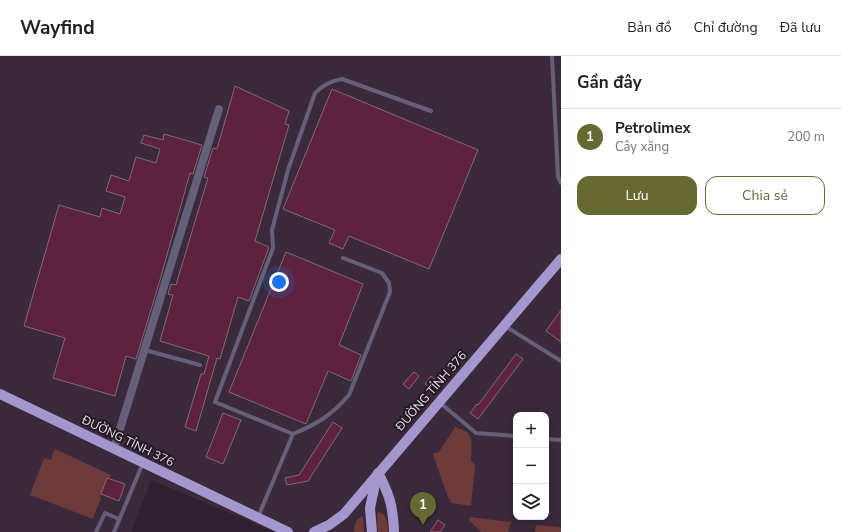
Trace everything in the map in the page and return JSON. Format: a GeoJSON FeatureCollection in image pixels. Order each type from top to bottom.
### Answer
{"type":"FeatureCollection","features":[{"type":"Feature","properties":{"kind":"main road","name":"ĐƯỜNG TỈNH 376"},"geometry":{"type":"LineString","coordinates":[[314,532],[329,525],[340,517],[560,263]]}},
{"type":"Feature","properties":{"kind":"main road","name":"ĐƯỜNG TỈNH 376"},"geometry":{"type":"LineString","coordinates":[[0,394],[288,532]]}},
{"type":"Feature","properties":{"kind":"main road"},"geometry":{"type":"LineString","coordinates":[[372,532],[370,508],[378,473]]}},
{"type":"Feature","properties":{"kind":"main road"},"geometry":{"type":"LineString","coordinates":[[378,473],[387,490],[392,505],[394,532]]}},
{"type":"Feature","properties":{"kind":"street"},"geometry":{"type":"LineString","coordinates":[[114,448],[219,110]]}},
{"type":"Feature","properties":{"kind":"lane"},"geometry":{"type":"LineString","coordinates":[[552,56],[558,177],[561,183]]}},
{"type":"Feature","properties":{"kind":"lane"},"geometry":{"type":"LineString","coordinates":[[343,258],[382,273],[389,283],[390,292],[349,395],[340,406],[315,425],[293,434],[215,402],[273,248],[272,230],[288,170],[315,93],[323,85],[330,81],[342,78],[431,110]]}},
{"type":"Feature","properties":{"kind":"lane"},"geometry":{"type":"LineString","coordinates":[[504,326],[561,361]]}},
{"type":"Feature","properties":{"kind":"lane"},"geometry":{"type":"LineString","coordinates":[[144,350],[200,365]]}},
{"type":"Feature","properties":{"kind":"lane"},"geometry":{"type":"LineString","coordinates":[[439,402],[476,433],[513,436]]}},
{"type":"Feature","properties":{"kind":"lane"},"geometry":{"type":"LineString","coordinates":[[258,517],[293,434]]}},
{"type":"Feature","properties":{"kind":"lane"},"geometry":{"type":"LineString","coordinates":[[549,439],[561,440]]}},
{"type":"Feature","properties":{"kind":"lane"},"geometry":{"type":"LineString","coordinates":[[114,532],[143,463]]}},
{"type":"Feature","properties":{"kind":"lane"},"geometry":{"type":"LineString","coordinates":[[96,532],[105,513],[119,519]]}},
{"type":"Feature","properties":{"kind":"shaded area"},"geometry":{"type":"Polygon","coordinates":[[[0,56],[561,56],[561,532],[275,532],[151,480],[131,532],[0,532],[0,56]]]}},
{"type":"Feature","properties":{"kind":"shaded area"},"geometry":{"type":"Polygon","coordinates":[[[455,427],[467,432],[471,438],[471,461],[475,465],[471,506],[452,503],[448,497],[433,455],[433,453],[439,452],[455,427]]]}},
{"type":"Feature","properties":{"kind":"shaded area"},"geometry":{"type":"Polygon","coordinates":[[[55,449],[111,475],[110,479],[107,478],[93,519],[30,495],[44,458],[51,460],[55,449]]]}},
{"type":"Feature","properties":{"kind":"shaded area"},"geometry":{"type":"Polygon","coordinates":[[[378,512],[385,517],[388,532],[378,532],[378,512]]]}},
{"type":"Feature","properties":{"kind":"shaded area"},"geometry":{"type":"Polygon","coordinates":[[[363,516],[364,532],[354,532],[357,520],[363,516]]]}},
{"type":"Feature","properties":{"kind":"shaded area"},"geometry":{"type":"Polygon","coordinates":[[[470,517],[511,522],[508,532],[481,532],[469,520],[470,517]]]}},
{"type":"Feature","properties":{"kind":"shaded area"},"geometry":{"type":"Polygon","coordinates":[[[536,525],[561,527],[561,532],[535,532],[536,525]]]}},
{"type":"Feature","properties":{"kind":"building"},"geometry":{"type":"Polygon","coordinates":[[[235,86],[289,111],[285,124],[289,125],[255,241],[269,247],[249,301],[238,297],[220,359],[217,358],[196,431],[185,427],[201,374],[204,374],[209,356],[160,341],[173,295],[168,294],[171,284],[176,285],[208,178],[204,177],[213,148],[217,149],[235,86]]]}},
{"type":"Feature","properties":{"kind":"building"},"geometry":{"type":"Polygon","coordinates":[[[332,89],[478,150],[429,269],[349,236],[343,249],[329,243],[335,230],[283,209],[332,89]]]}},
{"type":"Feature","properties":{"kind":"building"},"geometry":{"type":"Polygon","coordinates":[[[164,134],[202,145],[193,174],[190,173],[136,359],[126,356],[115,396],[53,378],[65,338],[24,326],[59,205],[100,217],[102,208],[120,214],[125,197],[106,191],[111,175],[129,181],[136,157],[156,163],[160,149],[141,143],[144,135],[163,140],[164,134]]]}},
{"type":"Feature","properties":{"kind":"building"},"geometry":{"type":"Polygon","coordinates":[[[286,252],[363,284],[339,345],[361,355],[351,381],[328,371],[306,424],[229,392],[286,252]]]}},
{"type":"Feature","properties":{"kind":"building"},"geometry":{"type":"Polygon","coordinates":[[[561,310],[561,342],[546,331],[561,310]]]}},
{"type":"Feature","properties":{"kind":"building"},"geometry":{"type":"Polygon","coordinates":[[[516,354],[523,359],[478,419],[470,413],[477,404],[478,405],[516,354]]]}},
{"type":"Feature","properties":{"kind":"building"},"geometry":{"type":"Polygon","coordinates":[[[414,372],[419,376],[409,389],[403,384],[414,372]]]}},
{"type":"Feature","properties":{"kind":"building"},"geometry":{"type":"Polygon","coordinates":[[[431,376],[438,382],[432,390],[425,384],[431,376]]]}},
{"type":"Feature","properties":{"kind":"building"},"geometry":{"type":"Polygon","coordinates":[[[223,413],[241,420],[223,464],[206,457],[223,413]]]}},
{"type":"Feature","properties":{"kind":"building"},"geometry":{"type":"Polygon","coordinates":[[[333,422],[342,428],[308,481],[287,485],[285,478],[299,475],[333,422]]]}},
{"type":"Feature","properties":{"kind":"building"},"geometry":{"type":"Polygon","coordinates":[[[107,478],[125,484],[119,501],[101,494],[107,478]]]}},
{"type":"Feature","properties":{"kind":"building"},"geometry":{"type":"Polygon","coordinates":[[[438,520],[445,525],[440,532],[430,532],[438,520]]]}},
{"type":"Feature","properties":{"kind":"place","name":"Petrolimex"},"geometry":{"type":"Point","coordinates":[423,525]}}]}
